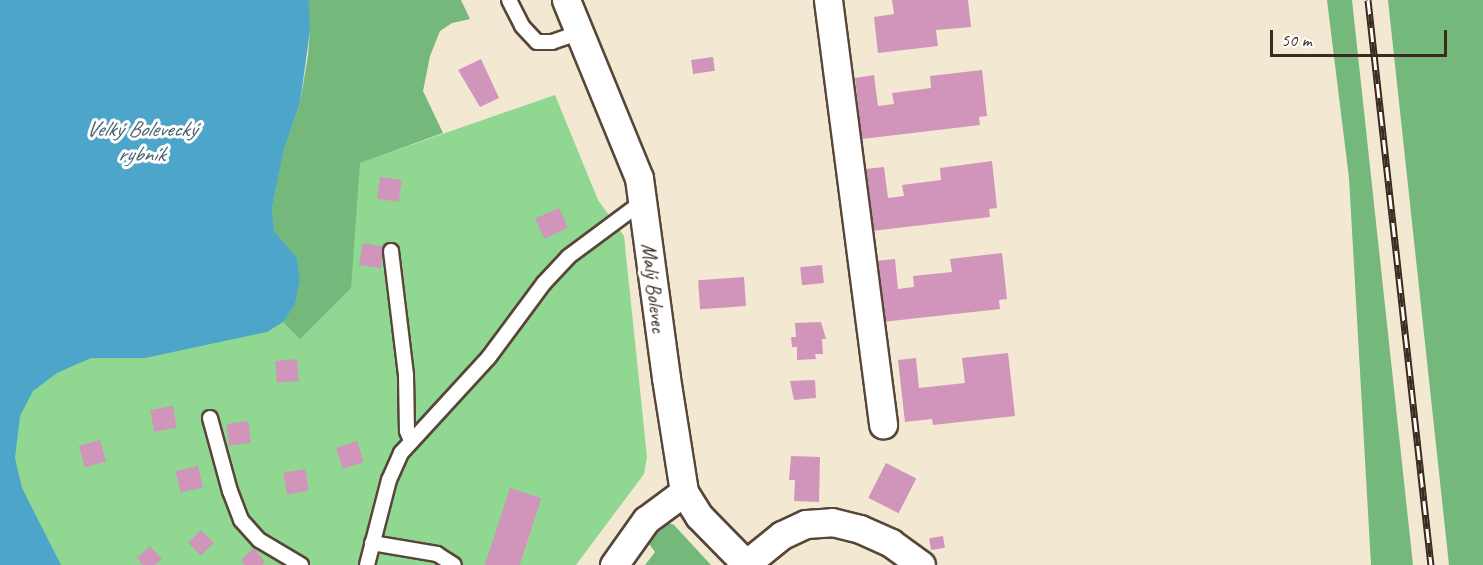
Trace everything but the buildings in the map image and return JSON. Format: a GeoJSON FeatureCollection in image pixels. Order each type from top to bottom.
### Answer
{"type":"FeatureCollection","features":[{"type":"Feature","properties":{"kind":"street","name":"Malý Bolevec"},"geometry":{"type":"LineString","coordinates":[[567,0],[639,178],[684,492],[699,516],[746,564]]}},
{"type":"Feature","properties":{"kind":"street"},"geometry":{"type":"LineString","coordinates":[[828,0],[883,424]]}},
{"type":"Feature","properties":{"kind":"street"},"geometry":{"type":"LineString","coordinates":[[614,565],[646,520],[684,492]]}},
{"type":"Feature","properties":{"kind":"street"},"geometry":{"type":"LineString","coordinates":[[746,564],[782,535],[806,524],[832,522],[860,529],[891,543],[921,565]]}},
{"type":"Feature","properties":{"kind":"lane"},"geometry":{"type":"LineString","coordinates":[[508,0],[522,26],[537,42],[552,42],[581,32]]}},
{"type":"Feature","properties":{"kind":"lane"},"geometry":{"type":"LineString","coordinates":[[367,565],[388,480],[401,453],[489,357],[544,283],[568,257],[642,202]]}},
{"type":"Feature","properties":{"kind":"lane"},"geometry":{"type":"LineString","coordinates":[[391,251],[406,375],[407,431],[411,441]]}},
{"type":"Feature","properties":{"kind":"lane"},"geometry":{"type":"LineString","coordinates":[[210,418],[230,492],[241,520],[259,540],[301,565]]}},
{"type":"Feature","properties":{"kind":"lane"},"geometry":{"type":"LineString","coordinates":[[372,543],[436,554],[447,558],[454,565]]}},
{"type":"Feature","properties":{"kind":"green space"},"geometry":{"type":"Polygon","coordinates":[[[308,0],[284,149],[359,163],[555,95],[598,200],[624,236],[647,457],[644,474],[576,565],[0,565],[0,331],[308,0]]]}},
{"type":"Feature","properties":{"kind":"green space"},"geometry":{"type":"Polygon","coordinates":[[[308,0],[461,0],[470,19],[452,23],[440,31],[430,56],[423,91],[443,133],[360,163],[351,288],[300,339],[283,322],[295,305],[300,282],[297,258],[274,231],[272,207],[284,148],[300,103],[310,31],[308,0]]]}},
{"type":"Feature","properties":{"kind":"green space"},"geometry":{"type":"Polygon","coordinates":[[[1327,0],[1352,0],[1413,565],[1371,565],[1349,178],[1327,0]]]}},
{"type":"Feature","properties":{"kind":"green space"},"geometry":{"type":"Polygon","coordinates":[[[1388,0],[1483,0],[1483,565],[1449,565],[1388,0]]]}},
{"type":"Feature","properties":{"kind":"green space"},"geometry":{"type":"Polygon","coordinates":[[[666,522],[674,525],[711,565],[645,565],[655,552],[644,537],[666,522]]]}},
{"type":"Feature","properties":{"kind":"water","name":"Velký Bolevecký rybník"},"geometry":{"type":"Polygon","coordinates":[[[0,0],[308,0],[309,2],[310,31],[300,103],[284,149],[272,207],[274,231],[297,258],[300,281],[295,305],[283,322],[267,332],[145,358],[91,358],[57,373],[33,391],[20,416],[15,458],[22,488],[61,565],[0,565],[0,0]]]}},
{"type":"Feature","properties":{"kind":"railway"},"geometry":{"type":"LineString","coordinates":[[1368,0],[1431,565]]}}]}
